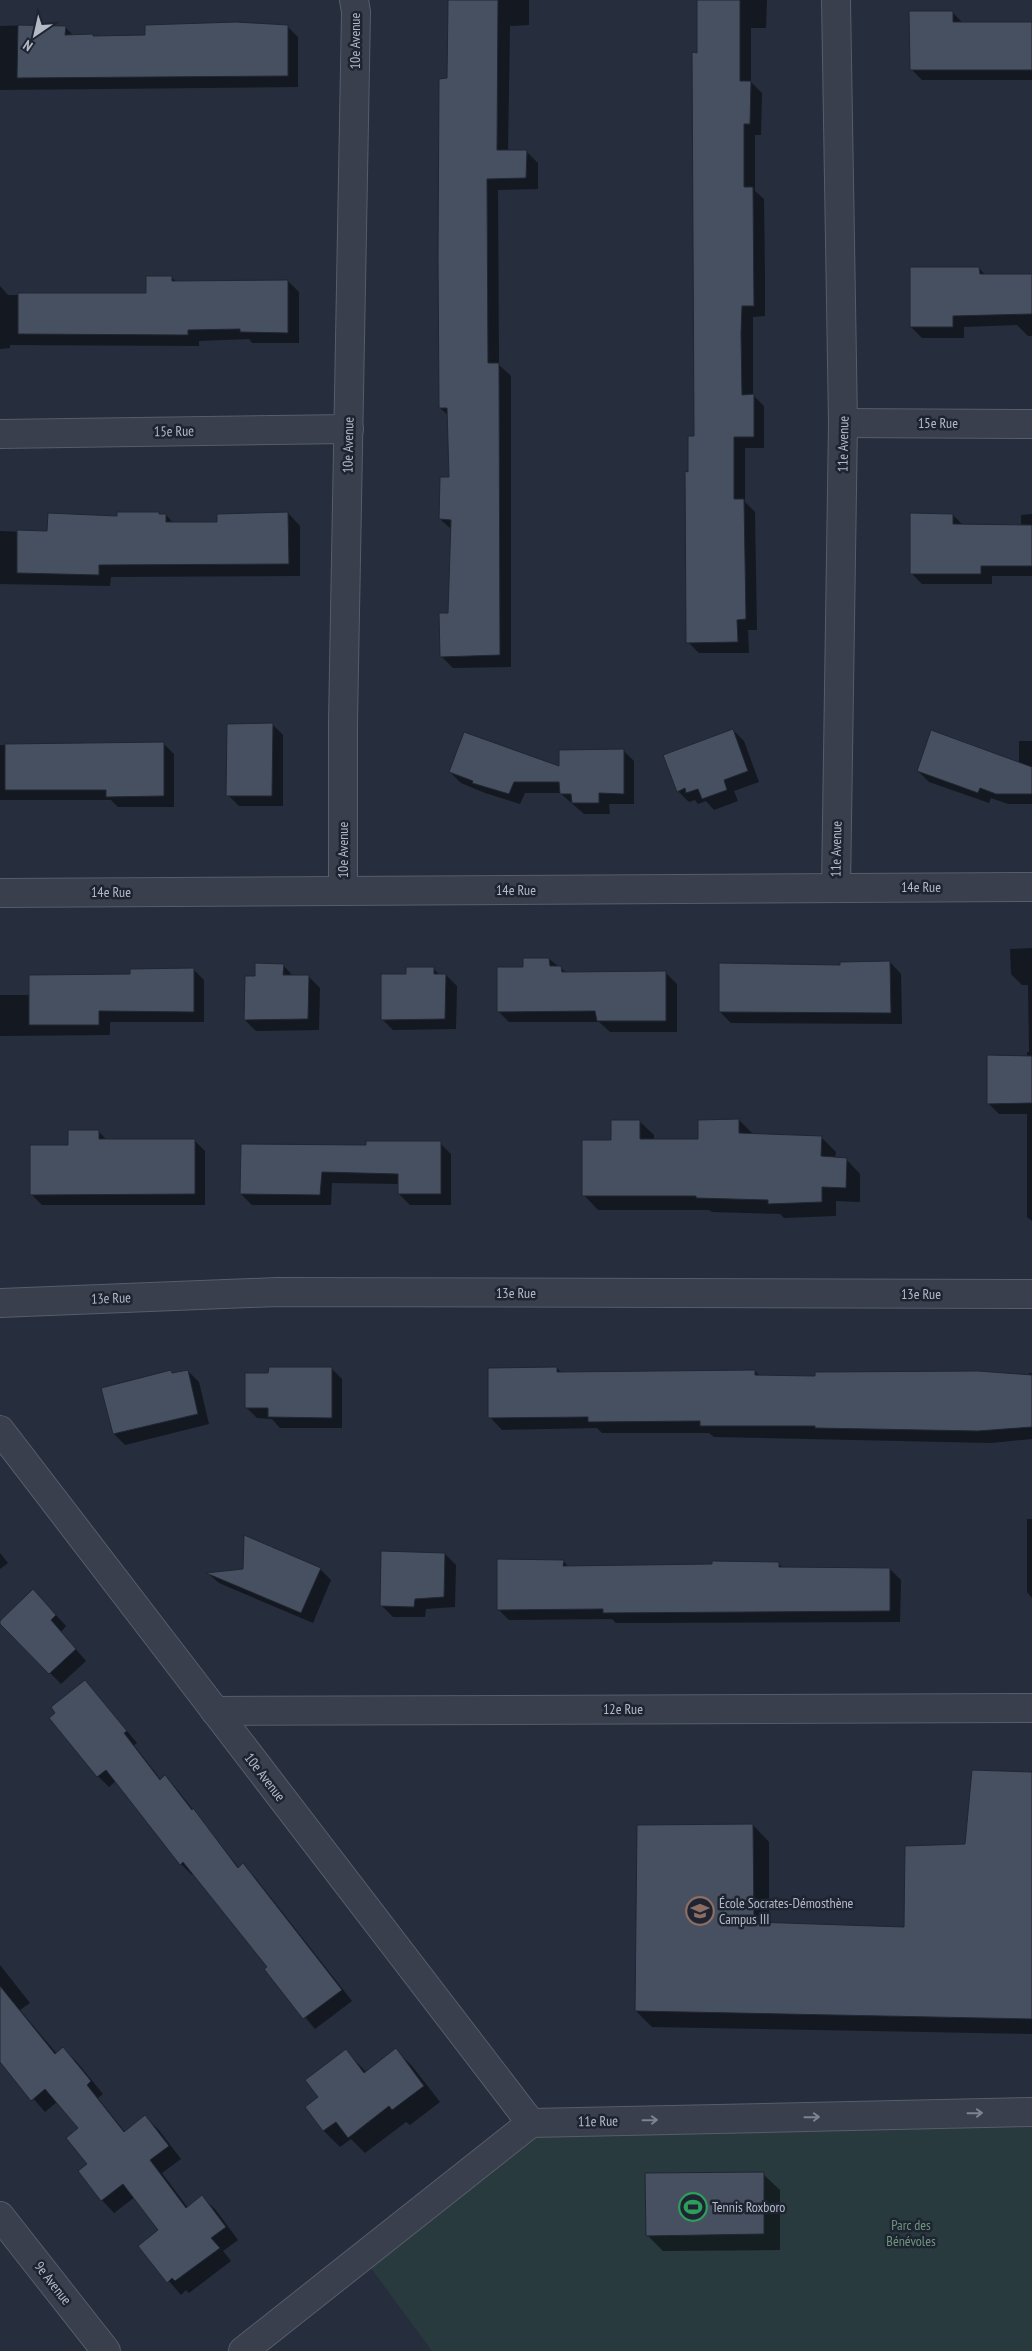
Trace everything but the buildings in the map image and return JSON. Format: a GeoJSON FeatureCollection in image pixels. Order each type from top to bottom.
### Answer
{"type":"FeatureCollection","features":[{"type":"Feature","properties":{"kind":"street","name":"10e Avenue"},"geometry":{"type":"LineString","coordinates":[[343,891],[343,722],[356,12],[354,0]]}},
{"type":"Feature","properties":{"kind":"street","name":"11e Avenue"},"geometry":{"type":"LineString","coordinates":[[836,0],[843,423],[836,888]]}},
{"type":"Feature","properties":{"kind":"street","name":"15e Rue"},"geometry":{"type":"LineString","coordinates":[[843,423],[1032,424]]}},
{"type":"Feature","properties":{"kind":"street","name":"15e Rue"},"geometry":{"type":"LineString","coordinates":[[0,434],[348,429]]}},
{"type":"Feature","properties":{"kind":"street","name":"14e Rue"},"geometry":{"type":"LineString","coordinates":[[0,893],[1032,887]]}},
{"type":"Feature","properties":{"kind":"street","name":"13e Rue"},"geometry":{"type":"LineString","coordinates":[[0,1303],[277,1292],[1032,1294]]}},
{"type":"Feature","properties":{"kind":"street","name":"10e Avenue"},"geometry":{"type":"LineString","coordinates":[[0,1430],[531,2123]]}},
{"type":"Feature","properties":{"kind":"street","name":"12e Rue"},"geometry":{"type":"LineString","coordinates":[[215,1710],[1032,1708]]}},
{"type":"Feature","properties":{"kind":"street","name":"11e Rue"},"geometry":{"type":"LineString","coordinates":[[531,2123],[1032,2112]]}},
{"type":"Feature","properties":{"kind":"street"},"geometry":{"type":"LineString","coordinates":[[243,2351],[531,2123]]}},
{"type":"Feature","properties":{"kind":"street","name":"9e Avenue"},"geometry":{"type":"LineString","coordinates":[[0,2216],[106,2351]]}},
{"type":"Feature","properties":{"kind":"green space","name":"Parc des Bénévoles"},"geometry":{"type":"Polygon","coordinates":[[[1032,2112],[1032,2351],[432,2351],[368,2264],[531,2123],[1032,2112]]]}},
{"type":"Feature","properties":{"kind":"place","name":"École Socrates-Démosthène Campus III"},"geometry":{"type":"Point","coordinates":[700,1911]}},
{"type":"Feature","properties":{"kind":"place","name":"Tennis Roxboro"},"geometry":{"type":"Point","coordinates":[693,2207]}}]}
